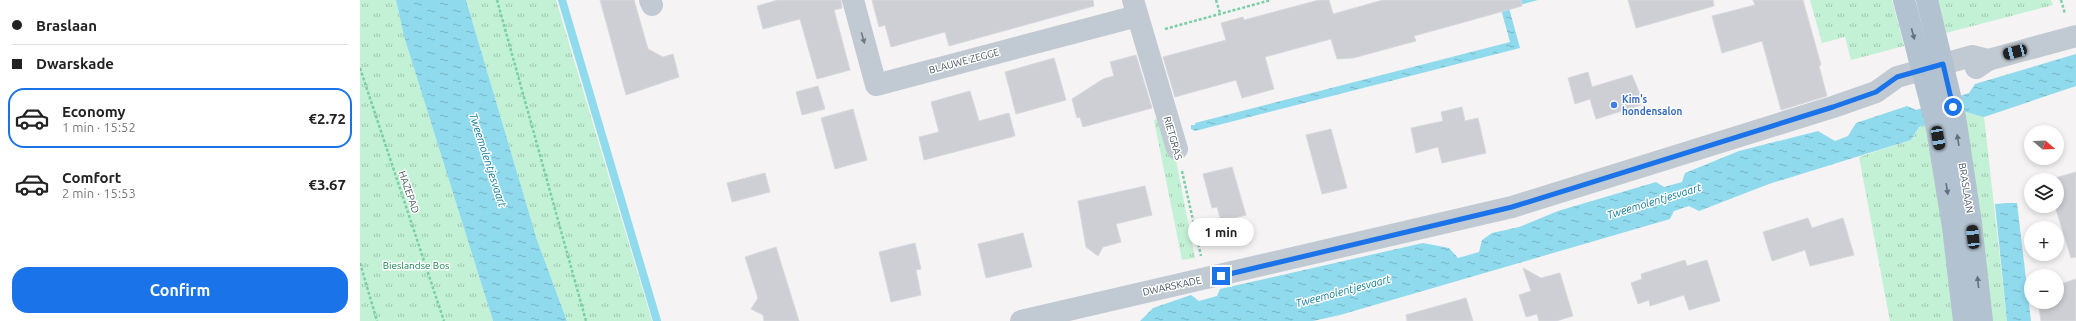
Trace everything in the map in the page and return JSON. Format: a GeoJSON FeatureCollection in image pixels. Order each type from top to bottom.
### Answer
{"type":"FeatureCollection","features":[{"type":"Feature","properties":{"kind":"main road"},"geometry":{"type":"LineString","coordinates":[[1904,0],[1939,92]]}},
{"type":"Feature","properties":{"kind":"main road"},"geometry":{"type":"LineString","coordinates":[[1927,0],[1939,92]]}},
{"type":"Feature","properties":{"kind":"main road","name":"BRASLAAN"},"geometry":{"type":"LineString","coordinates":[[1939,92],[1952,228],[1964,321]]}},
{"type":"Feature","properties":{"kind":"main road","name":"BRASLAAN"},"geometry":{"type":"LineString","coordinates":[[1939,92],[1971,223],[1982,321]]}},
{"type":"Feature","properties":{"kind":"street","name":"BLAUWE ZEGGE"},"geometry":{"type":"LineString","coordinates":[[853,0],[876,85],[1137,17]]}},
{"type":"Feature","properties":{"kind":"street","name":"RIETGRAS"},"geometry":{"type":"LineString","coordinates":[[1137,17],[1177,149]]}},
{"type":"Feature","properties":{"kind":"street","name":"DWARSKADE"},"geometry":{"type":"LineString","coordinates":[[1021,321],[1122,296],[1206,279],[1512,207],[1833,107],[1876,92],[1897,77],[1939,92],[1988,60],[2076,36]]}},
{"type":"Feature","properties":{"kind":"path"},"geometry":{"type":"LineString","coordinates":[[498,0],[586,321]]}},
{"type":"Feature","properties":{"kind":"path"},"geometry":{"type":"LineString","coordinates":[[1216,0],[1220,13]]}},
{"type":"Feature","properties":{"kind":"path"},"geometry":{"type":"LineString","coordinates":[[1137,17],[1220,13],[1271,0]]}},
{"type":"Feature","properties":{"kind":"path","name":"HAZEPAD"},"geometry":{"type":"LineString","coordinates":[[360,68],[444,321]]}},
{"type":"Feature","properties":{"kind":"path","name":"RIETGRAS"},"geometry":{"type":"LineString","coordinates":[[1177,149],[1206,279]]}},
{"type":"Feature","properties":{"kind":"path"},"geometry":{"type":"LineString","coordinates":[[360,263],[377,321]]}},
{"type":"Feature","properties":{"kind":"green space","name":"Bieslandse Bos"},"geometry":{"type":"Polygon","coordinates":[[[360,0],[396,0],[404,35],[493,321],[360,321],[360,0]]]}},
{"type":"Feature","properties":{"kind":"green space"},"geometry":{"type":"Polygon","coordinates":[[[466,0],[556,0],[652,321],[567,321],[537,240],[466,0]]]}},
{"type":"Feature","properties":{"kind":"green space"},"geometry":{"type":"Polygon","coordinates":[[[1810,0],[1892,0],[1904,46],[1851,60],[1845,37],[1822,43],[1810,0]]]}},
{"type":"Feature","properties":{"kind":"green space"},"geometry":{"type":"Polygon","coordinates":[[[1933,0],[2051,0],[2053,5],[1942,34],[1933,0]]]}},
{"type":"Feature","properties":{"kind":"green space"},"geometry":{"type":"Polygon","coordinates":[[[1966,112],[1984,117],[2007,321],[1988,321],[1959,115],[1966,112]]]}},
{"type":"Feature","properties":{"kind":"green space"},"geometry":{"type":"Polygon","coordinates":[[[1161,118],[1176,160],[1195,258],[1182,260],[1154,120],[1161,118]]]}},
{"type":"Feature","properties":{"kind":"green space"},"geometry":{"type":"Polygon","coordinates":[[[1929,124],[1956,321],[1890,321],[1859,157],[1911,140],[1919,127],[1929,124]]]}},
{"type":"Feature","properties":{"kind":"water","name":"Tweemolentjesvaart"},"geometry":{"type":"Polygon","coordinates":[[[396,0],[466,0],[537,240],[567,321],[493,321],[404,36],[396,0]]]}},
{"type":"Feature","properties":{"kind":"water"},"geometry":{"type":"Polygon","coordinates":[[[1508,0],[1538,0],[1509,8],[1520,48],[1195,131],[1191,129],[1191,125],[1195,125],[1195,123],[1510,42],[1499,2],[1508,0]]]}},
{"type":"Feature","properties":{"kind":"water","name":"Tweemolentjesvaart"},"geometry":{"type":"Polygon","coordinates":[[[2076,54],[2076,86],[1984,117],[1966,112],[1919,127],[1911,140],[1769,184],[1699,211],[1689,206],[1674,211],[1670,219],[1340,315],[1313,321],[1140,321],[1153,308],[1191,295],[1199,301],[1217,296],[1220,289],[1423,243],[1449,248],[1458,258],[1479,252],[1482,240],[1492,233],[1519,227],[1558,211],[1656,182],[1664,187],[1682,182],[1685,173],[1739,151],[1818,131],[1835,141],[1848,136],[1856,123],[1907,106],[1916,110],[1969,93],[1975,84],[2076,54]]]}},
{"type":"Feature","properties":{"kind":"water"},"geometry":{"type":"Polygon","coordinates":[[[2017,203],[2025,269],[2024,309],[2030,309],[2031,321],[2007,321],[1995,204],[2017,203]]]}},
{"type":"Feature","properties":{"kind":"building"},"geometry":{"type":"Polygon","coordinates":[[[600,0],[634,0],[648,49],[663,57],[673,54],[679,77],[626,95],[600,0]]]}},
{"type":"Feature","properties":{"kind":"building"},"geometry":{"type":"Polygon","coordinates":[[[778,0],[841,0],[842,8],[834,10],[850,70],[817,79],[800,19],[763,29],[757,6],[778,0]]]}},
{"type":"Feature","properties":{"kind":"building"},"geometry":{"type":"Polygon","coordinates":[[[872,0],[1093,0],[1094,6],[949,46],[945,32],[891,47],[885,25],[879,27],[872,0]]]}},
{"type":"Feature","properties":{"kind":"building"},"geometry":{"type":"Polygon","coordinates":[[[1319,0],[1329,0],[1333,14],[1383,0],[1521,0],[1522,6],[1414,36],[1416,41],[1353,58],[1337,59],[1331,39],[1265,57],[1274,89],[1242,98],[1236,80],[1175,97],[1163,57],[1226,40],[1221,23],[1243,17],[1244,20],[1319,0]]]}},
{"type":"Feature","properties":{"kind":"building"},"geometry":{"type":"Polygon","coordinates":[[[1628,0],[1713,0],[1714,6],[1636,28],[1628,0]]]}},
{"type":"Feature","properties":{"kind":"building"},"geometry":{"type":"Polygon","coordinates":[[[1753,0],[1803,0],[1821,65],[1819,66],[1827,96],[1781,110],[1762,41],[1722,53],[1712,16],[1755,5],[1753,0]]]}},
{"type":"Feature","properties":{"kind":"building"},"geometry":{"type":"Polygon","coordinates":[[[1136,55],[1152,108],[1083,127],[1080,117],[1077,118],[1072,99],[1103,79],[1114,76],[1110,62],[1136,55]]]}},
{"type":"Feature","properties":{"kind":"building"},"geometry":{"type":"Polygon","coordinates":[[[1054,58],[1066,100],[1016,114],[1005,72],[1054,58]]]}},
{"type":"Feature","properties":{"kind":"building"},"geometry":{"type":"Polygon","coordinates":[[[1588,72],[1592,87],[1632,75],[1640,94],[1638,97],[1641,105],[1596,119],[1590,99],[1575,104],[1568,78],[1588,72]]]}},
{"type":"Feature","properties":{"kind":"building"},"geometry":{"type":"Polygon","coordinates":[[[818,86],[825,109],[802,115],[796,92],[818,86]]]}},
{"type":"Feature","properties":{"kind":"building"},"geometry":{"type":"Polygon","coordinates":[[[970,91],[979,121],[1009,113],[1015,136],[924,160],[919,137],[939,132],[931,102],[970,91]]]}},
{"type":"Feature","properties":{"kind":"building"},"geometry":{"type":"Polygon","coordinates":[[[1462,107],[1465,121],[1478,118],[1486,153],[1442,163],[1438,147],[1416,153],[1411,128],[1443,121],[1441,112],[1462,107]]]}},
{"type":"Feature","properties":{"kind":"building"},"geometry":{"type":"Polygon","coordinates":[[[853,109],[867,160],[835,169],[821,118],[853,109]]]}},
{"type":"Feature","properties":{"kind":"building"},"geometry":{"type":"Polygon","coordinates":[[[1331,129],[1347,188],[1322,194],[1306,135],[1331,129]]]}},
{"type":"Feature","properties":{"kind":"building"},"geometry":{"type":"Polygon","coordinates":[[[1232,167],[1246,215],[1221,221],[1217,207],[1212,208],[1203,174],[1232,167]]]}},
{"type":"Feature","properties":{"kind":"building"},"geometry":{"type":"Polygon","coordinates":[[[2076,172],[2076,257],[2071,258],[2064,235],[2064,221],[2060,221],[2057,213],[2064,213],[2064,175],[2076,172]]]}},
{"type":"Feature","properties":{"kind":"building"},"geometry":{"type":"Polygon","coordinates":[[[765,173],[770,192],[732,202],[727,183],[765,173]]]}},
{"type":"Feature","properties":{"kind":"building"},"geometry":{"type":"Polygon","coordinates":[[[1145,186],[1152,215],[1116,224],[1121,242],[1103,247],[1098,256],[1086,247],[1078,201],[1145,186]]]}},
{"type":"Feature","properties":{"kind":"building"},"geometry":{"type":"Polygon","coordinates":[[[1808,218],[1812,228],[1843,218],[1854,255],[1810,266],[1805,250],[1772,261],[1763,232],[1808,218]]]}},
{"type":"Feature","properties":{"kind":"building"},"geometry":{"type":"Polygon","coordinates":[[[1023,233],[1032,267],[986,278],[978,244],[1023,233]]]}},
{"type":"Feature","properties":{"kind":"building"},"geometry":{"type":"Polygon","coordinates":[[[915,243],[921,269],[916,270],[921,295],[891,302],[879,252],[915,243]]]}},
{"type":"Feature","properties":{"kind":"building"},"geometry":{"type":"Polygon","coordinates":[[[776,247],[799,321],[764,321],[763,315],[751,309],[758,298],[745,257],[776,247]]]}},
{"type":"Feature","properties":{"kind":"building"},"geometry":{"type":"Polygon","coordinates":[[[1685,260],[1687,266],[1707,260],[1720,301],[1689,310],[1684,295],[1650,306],[1649,300],[1638,304],[1631,283],[1642,279],[1641,274],[1685,260]]]}},
{"type":"Feature","properties":{"kind":"building"},"geometry":{"type":"Polygon","coordinates":[[[1523,268],[1541,278],[1560,273],[1573,316],[1556,321],[1539,321],[1537,314],[1526,317],[1519,295],[1531,291],[1523,268]]]}},
{"type":"Feature","properties":{"kind":"building"},"geometry":{"type":"Polygon","coordinates":[[[2076,279],[2076,321],[2041,321],[2039,309],[2064,309],[2064,283],[2076,279]]]}},
{"type":"Feature","properties":{"kind":"building"},"geometry":{"type":"Polygon","coordinates":[[[1466,298],[1473,321],[1407,321],[1406,315],[1466,298]]]}},
{"type":"Feature","properties":{"kind":"waterway"},"geometry":{"type":"LineString","coordinates":[[562,0],[657,321]]}},
{"type":"Feature","properties":{"kind":"place","name":"Kim's hondensalon"},"geometry":{"type":"Point","coordinates":[1614,105]}},
{"type":"Feature","properties":{"kind":"route"},"geometry":{"type":"LineString","coordinates":[[1221,276],[1512,207],[1833,107],[1876,92],[1897,77],[1933,66],[1943,64],[1953,107]]}}]}
